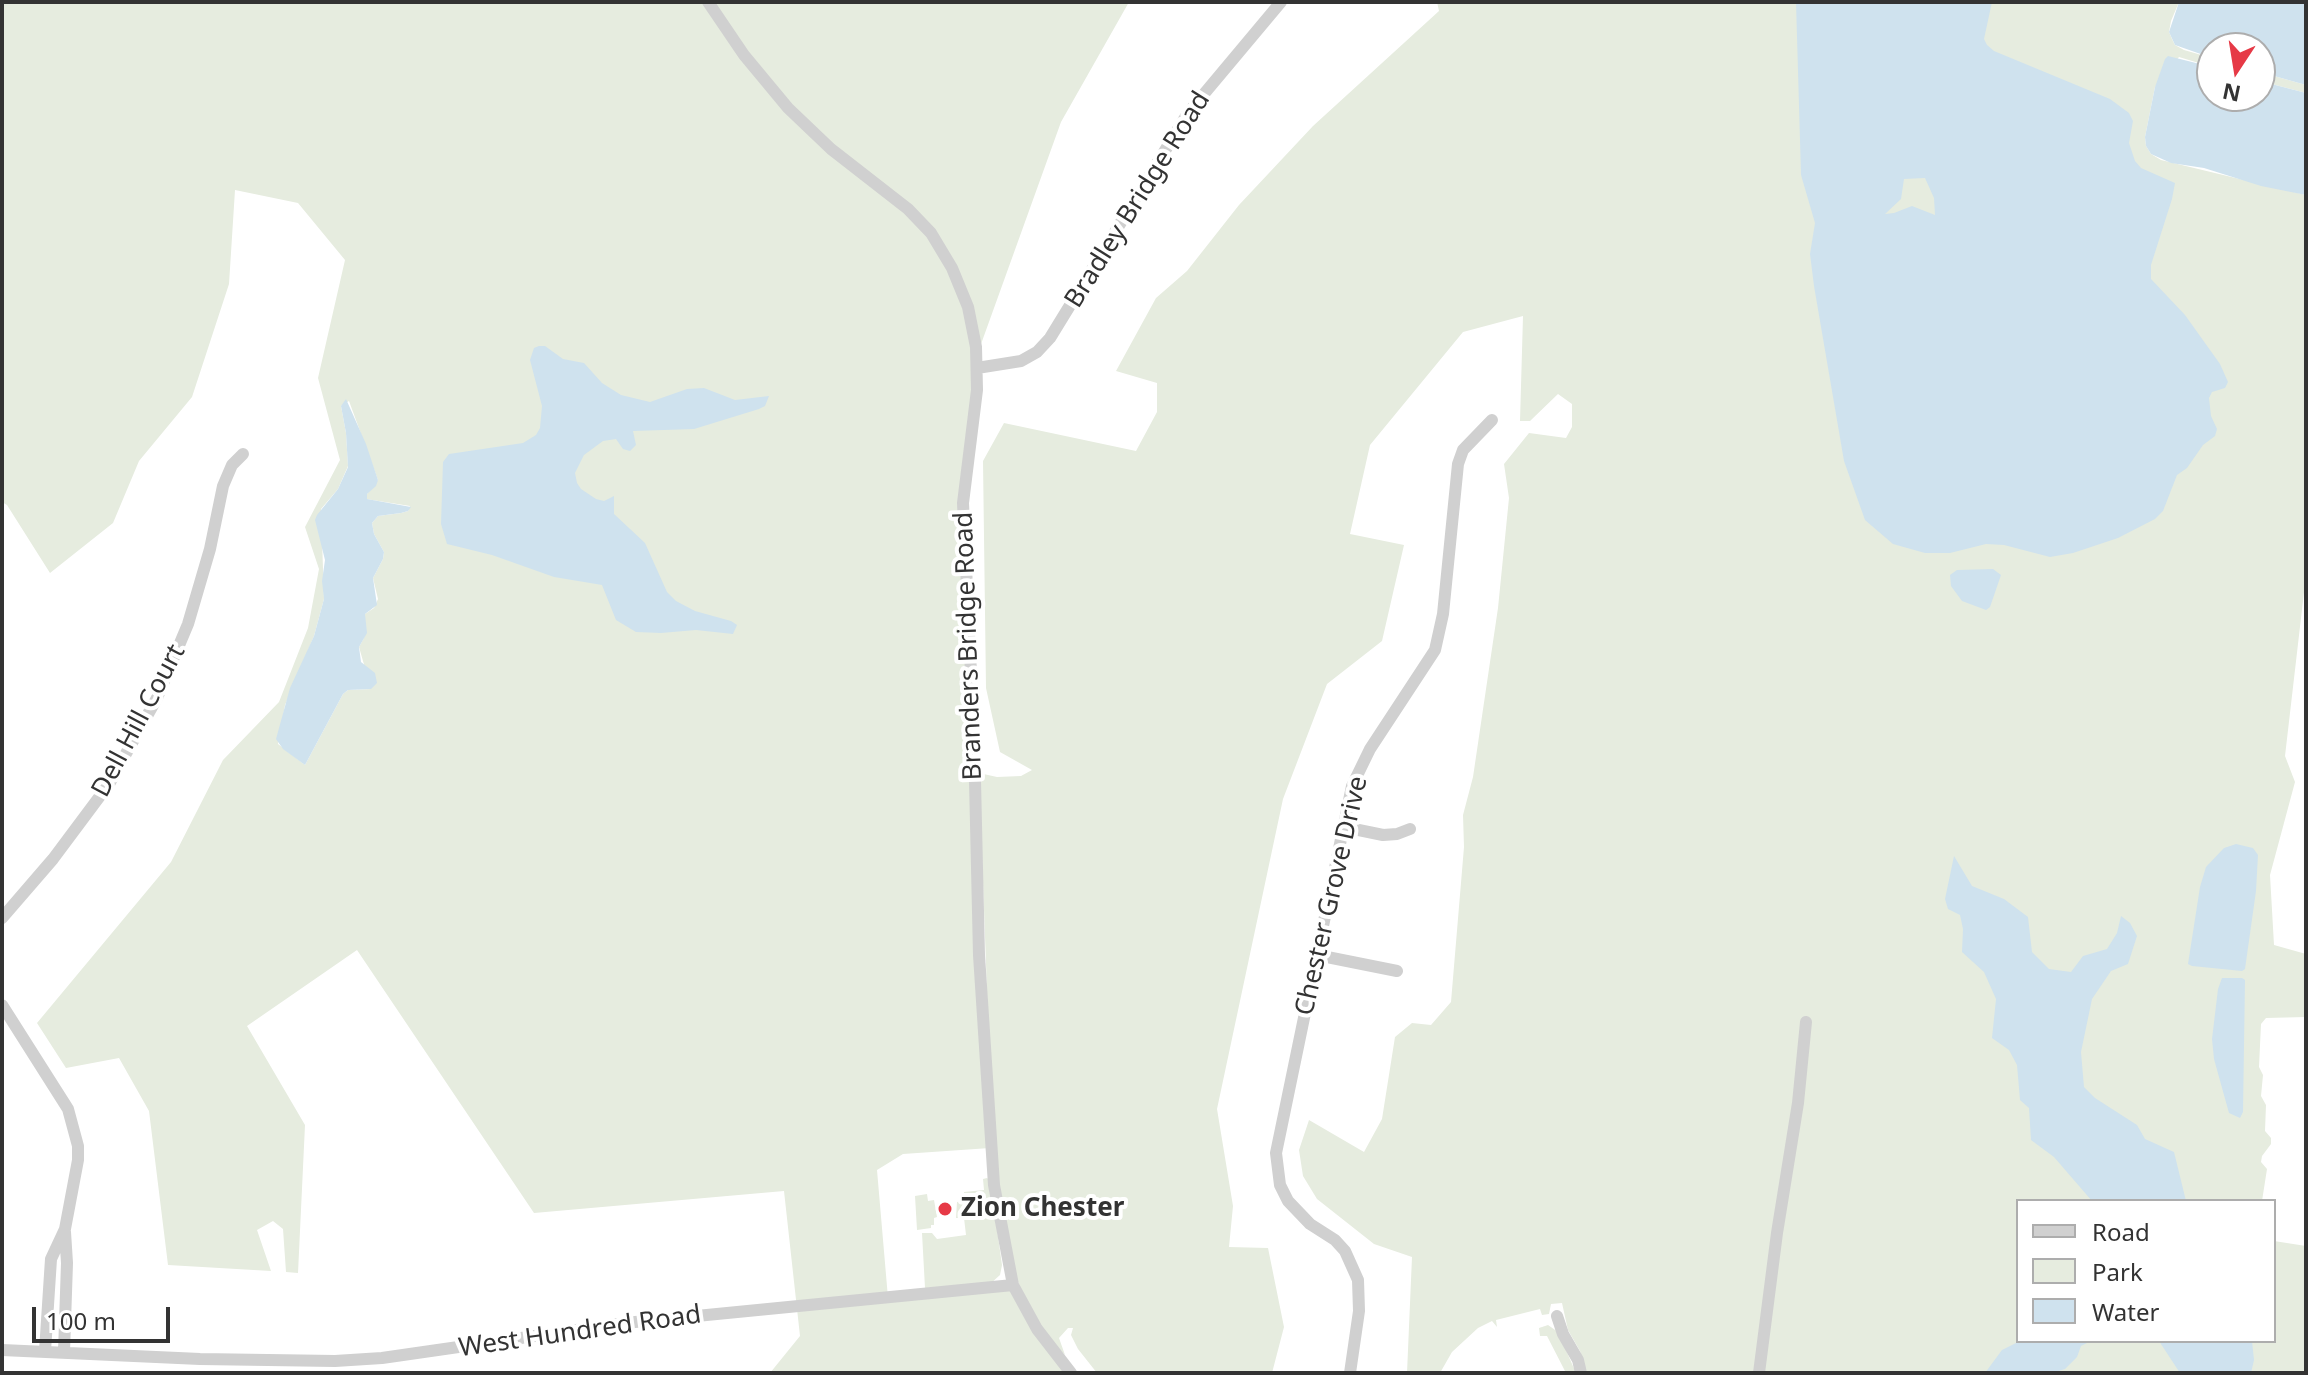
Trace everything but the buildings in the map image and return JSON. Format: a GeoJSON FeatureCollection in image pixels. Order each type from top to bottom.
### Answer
{"type":"FeatureCollection","features":[{"type":"Feature","properties":{"kind":"street","name":"Branders Bridge Road"},"geometry":{"type":"LineString","coordinates":[[708,2],[744,55],[788,108],[831,149],[908,209],[931,233],[952,268],[968,307],[976,347],[977,390],[963,503],[974,737],[979,955],[994,1185],[1013,1285],[1037,1329],[1071,1373]]}},
{"type":"Feature","properties":{"kind":"street","name":"Bradley Bridge Road"},"geometry":{"type":"LineString","coordinates":[[977,368],[1021,361],[1037,352],[1050,338],[1188,113],[1281,2]]}},
{"type":"Feature","properties":{"kind":"street","name":"Chester Grove Drive"},"geometry":{"type":"LineString","coordinates":[[1350,1373],[1360,1296],[1353,1265],[1335,1240],[1310,1224],[1288,1201],[1276,1166],[1276,1153],[1352,786],[1362,764],[1435,650],[1443,614],[1458,464],[1463,450],[1492,420]]}},
{"type":"Feature","properties":{"kind":"street","name":"Dell Hill Court"},"geometry":{"type":"LineString","coordinates":[[2,918],[53,859],[109,784],[157,698],[188,624],[210,549],[223,486],[232,465],[243,454]]}},
{"type":"Feature","properties":{"kind":"street"},"geometry":{"type":"LineString","coordinates":[[1344,827],[1383,835],[1410,829]]}},
{"type":"Feature","properties":{"kind":"street"},"geometry":{"type":"LineString","coordinates":[[1317,955],[1397,971]]}},
{"type":"Feature","properties":{"kind":"street"},"geometry":{"type":"LineString","coordinates":[[2,1005],[68,1109],[75,1127],[78,1160],[65,1229],[64,1352]]}},
{"type":"Feature","properties":{"kind":"street"},"geometry":{"type":"LineString","coordinates":[[1759,1373],[1798,1103],[1806,1022]]}},
{"type":"Feature","properties":{"kind":"street"},"geometry":{"type":"LineString","coordinates":[[45,1351],[51,1259],[65,1229]]}},
{"type":"Feature","properties":{"kind":"street","name":"West Hundred Road"},"geometry":{"type":"LineString","coordinates":[[2,1350],[215,1360],[335,1361],[382,1358],[625,1323],[1013,1285]]}},
{"type":"Feature","properties":{"kind":"street"},"geometry":{"type":"LineString","coordinates":[[1557,1316],[1581,1373]]}},
{"type":"Feature","properties":{"kind":"green space"},"geometry":{"type":"Polygon","coordinates":[[[2,2],[1129,2],[1061,122],[976,358],[965,480],[990,1148],[903,1154],[877,1170],[888,1298],[1013,1285],[1070,1373],[770,1373],[800,1336],[784,1191],[534,1213],[357,950],[247,1026],[305,1125],[298,1273],[286,1272],[283,1229],[273,1221],[257,1230],[271,1271],[168,1265],[149,1111],[119,1058],[66,1068],[37,1023],[171,862],[223,760],[279,702],[308,628],[319,569],[305,527],[340,460],[318,378],[345,260],[298,203],[235,190],[229,284],[192,397],[139,461],[113,523],[50,573],[7,505],[2,502],[2,2]],[[349,401],[341,406],[348,466],[338,489],[321,509],[324,599],[314,636],[285,705],[278,744],[305,765],[343,694],[348,690],[371,689],[359,647],[364,638],[365,614],[374,608],[378,599],[373,578],[384,552],[372,523],[378,516],[408,511],[410,506],[366,499],[378,480],[349,401]]]}},
{"type":"Feature","properties":{"kind":"green space"},"geometry":{"type":"Polygon","coordinates":[[[1437,2],[2179,2],[2169,32],[2175,45],[2196,53],[2196,62],[2179,57],[2155,87],[2145,137],[2151,154],[2161,160],[2306,195],[2306,575],[2285,756],[2295,782],[2270,875],[2274,945],[2306,954],[2306,1017],[2266,1018],[2261,1024],[2261,1096],[2266,1105],[2265,1131],[2271,1138],[2261,1162],[2267,1169],[2262,1199],[2016,1199],[2016,1343],[2276,1343],[2276,1241],[2306,1246],[2306,1373],[1587,1373],[1580,1351],[1568,1330],[1562,1303],[1551,1304],[1549,1314],[1542,1315],[1540,1309],[1496,1320],[1497,1327],[1492,1321],[1478,1328],[1452,1352],[1440,1373],[1407,1373],[1412,1257],[1374,1244],[1317,1199],[1303,1176],[1299,1150],[1309,1120],[1364,1152],[1382,1119],[1395,1037],[1412,1023],[1431,1025],[1451,1002],[1464,847],[1463,815],[1473,777],[1498,608],[1509,498],[1504,464],[1529,433],[1566,438],[1572,427],[1572,404],[1558,394],[1530,421],[1520,421],[1523,316],[1463,332],[1370,445],[1350,534],[1404,545],[1382,641],[1327,684],[1283,799],[1217,1109],[1233,1206],[1229,1247],[1268,1248],[1284,1327],[1272,1373],[1097,1373],[1078,1349],[1071,1335],[1073,1328],[1068,1328],[1059,1338],[1065,1355],[1045,1334],[1025,1300],[1016,1276],[999,1184],[990,1073],[979,773],[997,777],[1021,776],[1032,770],[1000,752],[986,688],[983,461],[1004,423],[1136,451],[1157,412],[1157,383],[1116,371],[1156,298],[1187,271],[1239,205],[1313,126],[1439,11],[1437,2]]]}},
{"type":"Feature","properties":{"kind":"green space"},"geometry":{"type":"Polygon","coordinates":[[[2276,77],[2306,85],[2306,93],[2276,85],[2276,77]]]}},
{"type":"Feature","properties":{"kind":"green space"},"geometry":{"type":"Polygon","coordinates":[[[983,1179],[990,1180],[1002,1265],[1000,1275],[990,1284],[925,1288],[922,1233],[932,1233],[937,1239],[966,1235],[964,1218],[956,1218],[957,1202],[963,1201],[964,1192],[984,1190],[983,1179]]]}},
{"type":"Feature","properties":{"kind":"green space"},"geometry":{"type":"Polygon","coordinates":[[[927,1194],[928,1201],[934,1200],[937,1217],[931,1228],[917,1230],[915,1196],[927,1194]]]}},
{"type":"Feature","properties":{"kind":"green space"},"geometry":{"type":"Polygon","coordinates":[[[1548,1325],[1558,1332],[1576,1373],[1566,1373],[1547,1336],[1540,1336],[1539,1328],[1548,1325]]]}},
{"type":"Feature","properties":{"kind":"water"},"geometry":{"type":"Polygon","coordinates":[[[1796,2],[1992,2],[1984,39],[1994,51],[2110,99],[2129,113],[2133,121],[2129,143],[2135,161],[2141,168],[2175,183],[2151,265],[2151,279],[2185,315],[2220,364],[2228,382],[2225,388],[2212,392],[2209,398],[2211,416],[2217,429],[2215,436],[2177,475],[2163,511],[2155,519],[2118,538],[2050,557],[2004,545],[1986,544],[1950,553],[1925,553],[1893,544],[1865,520],[1844,461],[1810,254],[1815,223],[1801,175],[1796,2]],[[1925,178],[1904,179],[1901,199],[1885,214],[1912,206],[1935,215],[1934,198],[1925,178]]]}},
{"type":"Feature","properties":{"kind":"water"},"geometry":{"type":"Polygon","coordinates":[[[2179,2],[2306,2],[2306,85],[2276,77],[2276,32],[2196,32],[2196,52],[2175,45],[2169,32],[2179,2]]]}},
{"type":"Feature","properties":{"kind":"water"},"geometry":{"type":"Polygon","coordinates":[[[2168,56],[2196,63],[2196,112],[2276,112],[2276,85],[2306,93],[2306,195],[2261,186],[2204,168],[2171,163],[2151,154],[2145,137],[2155,87],[2168,56]]]}},
{"type":"Feature","properties":{"kind":"water"},"geometry":{"type":"Polygon","coordinates":[[[545,346],[563,359],[584,363],[602,383],[621,395],[650,402],[687,389],[704,388],[735,400],[769,396],[765,406],[759,409],[694,429],[633,431],[636,445],[630,451],[623,449],[616,439],[603,441],[584,455],[575,473],[581,489],[596,499],[604,501],[614,496],[614,514],[645,543],[667,592],[695,611],[731,621],[737,625],[733,634],[696,630],[636,632],[616,620],[602,585],[554,577],[492,555],[447,544],[441,524],[443,462],[449,454],[523,443],[536,435],[540,428],[542,406],[530,360],[534,348],[545,346]]]}},
{"type":"Feature","properties":{"kind":"water"},"geometry":{"type":"Polygon","coordinates":[[[346,399],[378,480],[367,494],[367,499],[411,507],[401,513],[378,516],[372,523],[384,552],[373,578],[377,605],[365,614],[367,633],[359,647],[361,662],[375,673],[377,683],[371,689],[348,690],[343,694],[305,765],[283,749],[276,739],[290,688],[314,636],[324,599],[322,581],[325,560],[315,520],[338,489],[348,467],[341,406],[346,399]]]}},
{"type":"Feature","properties":{"kind":"water"},"geometry":{"type":"Polygon","coordinates":[[[1993,569],[2001,575],[1990,607],[1986,610],[1962,601],[1951,586],[1950,575],[1957,570],[1993,569]]]}},
{"type":"Feature","properties":{"kind":"water"},"geometry":{"type":"Polygon","coordinates":[[[2236,844],[2253,848],[2258,855],[2245,969],[2192,966],[2188,964],[2206,867],[2224,848],[2236,844]]]}},
{"type":"Feature","properties":{"kind":"water"},"geometry":{"type":"Polygon","coordinates":[[[1954,856],[1972,886],[2004,899],[2028,917],[2032,952],[2049,969],[2071,972],[2083,956],[2107,949],[2117,933],[2121,916],[2130,923],[2137,936],[2128,964],[2111,971],[2092,999],[2081,1052],[2084,1087],[2095,1098],[2137,1125],[2145,1139],[2174,1152],[2186,1199],[2090,1199],[2054,1157],[2031,1140],[2029,1108],[2020,1100],[2017,1065],[2009,1050],[1992,1038],[1996,999],[1984,972],[1962,952],[1960,915],[1948,909],[1945,899],[1954,856]]]}},
{"type":"Feature","properties":{"kind":"water"},"geometry":{"type":"Polygon","coordinates":[[[2222,978],[2245,980],[2243,1112],[2240,1118],[2229,1113],[2214,1059],[2212,1039],[2222,978]]]}},
{"type":"Feature","properties":{"kind":"water"},"geometry":{"type":"Polygon","coordinates":[[[2016,1343],[2087,1343],[2081,1346],[2077,1357],[2065,1369],[2052,1373],[1985,1373],[2002,1350],[2016,1343]]]}},
{"type":"Feature","properties":{"kind":"water"},"geometry":{"type":"Polygon","coordinates":[[[2160,1343],[2252,1343],[2254,1360],[2251,1373],[2180,1373],[2160,1343]]]}},
{"type":"Feature","properties":{"kind":"place","name":"Zion Chester"},"geometry":{"type":"Point","coordinates":[945,1209]}}]}
